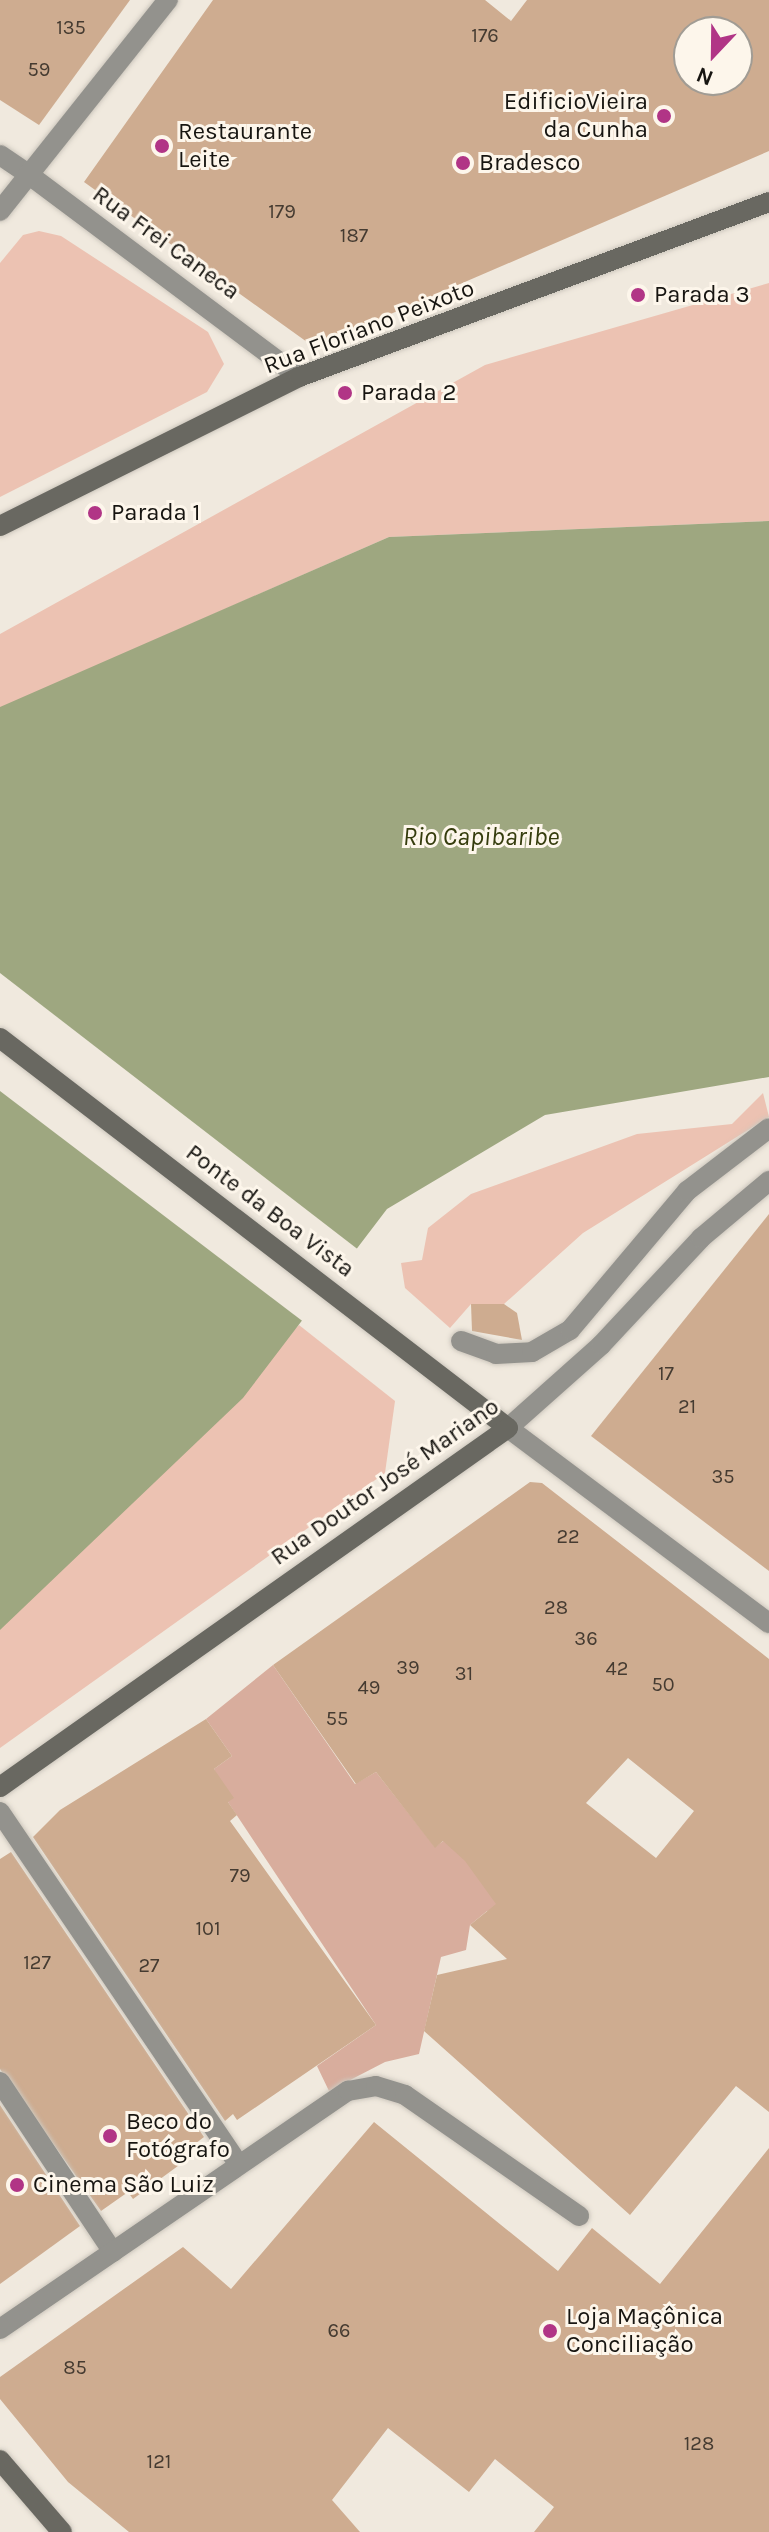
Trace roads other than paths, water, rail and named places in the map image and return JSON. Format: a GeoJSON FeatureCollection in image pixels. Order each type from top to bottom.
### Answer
{"type":"FeatureCollection","features":[{"type":"Feature","properties":{"kind":"main road","name":"Rua Floriano Peixoto"},"geometry":{"type":"LineString","coordinates":[[0,526],[299,377],[769,202]]}},
{"type":"Feature","properties":{"kind":"main road","name":"Ponte da Boa Vista"},"geometry":{"type":"LineString","coordinates":[[0,1038],[433,1367],[508,1428]]}},
{"type":"Feature","properties":{"kind":"main road","name":"Rua Doutor José Mariano"},"geometry":{"type":"LineString","coordinates":[[0,1787],[508,1428]]}},
{"type":"Feature","properties":{"kind":"main road"},"geometry":{"type":"LineString","coordinates":[[0,2460],[62,2532]]}},
{"type":"Feature","properties":{"kind":"street"},"geometry":{"type":"LineString","coordinates":[[0,211],[168,0]]}},
{"type":"Feature","properties":{"kind":"street","name":"Rua Frei Caneca"},"geometry":{"type":"LineString","coordinates":[[0,155],[299,377]]}},
{"type":"Feature","properties":{"kind":"street"},"geometry":{"type":"LineString","coordinates":[[461,1341],[496,1354],[532,1352],[570,1330],[687,1191],[769,1128]]}},
{"type":"Feature","properties":{"kind":"street","name":"Rua Doutor José Mariano"},"geometry":{"type":"LineString","coordinates":[[508,1428],[601,1345],[701,1238],[769,1181]]}},
{"type":"Feature","properties":{"kind":"street"},"geometry":{"type":"LineString","coordinates":[[508,1428],[769,1623]]}},
{"type":"Feature","properties":{"kind":"street"},"geometry":{"type":"LineString","coordinates":[[0,1812],[239,2165]]}},
{"type":"Feature","properties":{"kind":"street"},"geometry":{"type":"LineString","coordinates":[[0,2082],[113,2252]]}},
{"type":"Feature","properties":{"kind":"street"},"geometry":{"type":"LineString","coordinates":[[0,2329],[348,2091],[376,2086],[405,2095],[579,2216]]}},
{"type":"Feature","properties":{"kind":"water","name":"Rio Capibaribe"},"geometry":{"type":"Polygon","coordinates":[[[769,521],[769,1077],[545,1115],[387,1209],[243,1398],[0,1630],[0,707],[389,537],[769,521]]]}},
{"type":"Feature","properties":{"kind":"place","name":"EdificioVieira da Cunha"},"geometry":{"type":"Point","coordinates":[664,116]}},
{"type":"Feature","properties":{"kind":"place","name":"Restaurante Leite"},"geometry":{"type":"Point","coordinates":[162,146]}},
{"type":"Feature","properties":{"kind":"place","name":"Bradesco"},"geometry":{"type":"Point","coordinates":[463,163]}},
{"type":"Feature","properties":{"kind":"place","name":"Parada 3"},"geometry":{"type":"Point","coordinates":[638,295]}},
{"type":"Feature","properties":{"kind":"place","name":"Parada 2"},"geometry":{"type":"Point","coordinates":[345,393]}},
{"type":"Feature","properties":{"kind":"place","name":"Parada 1"},"geometry":{"type":"Point","coordinates":[95,513]}},
{"type":"Feature","properties":{"kind":"place","name":"Beco do Fotógrafo"},"geometry":{"type":"Point","coordinates":[110,2136]}},
{"type":"Feature","properties":{"kind":"place","name":"Cinema São Luiz"},"geometry":{"type":"Point","coordinates":[17,2185]}},
{"type":"Feature","properties":{"kind":"place","name":"Loja Maçônica Conciliação"},"geometry":{"type":"Point","coordinates":[550,2331]}}]}
